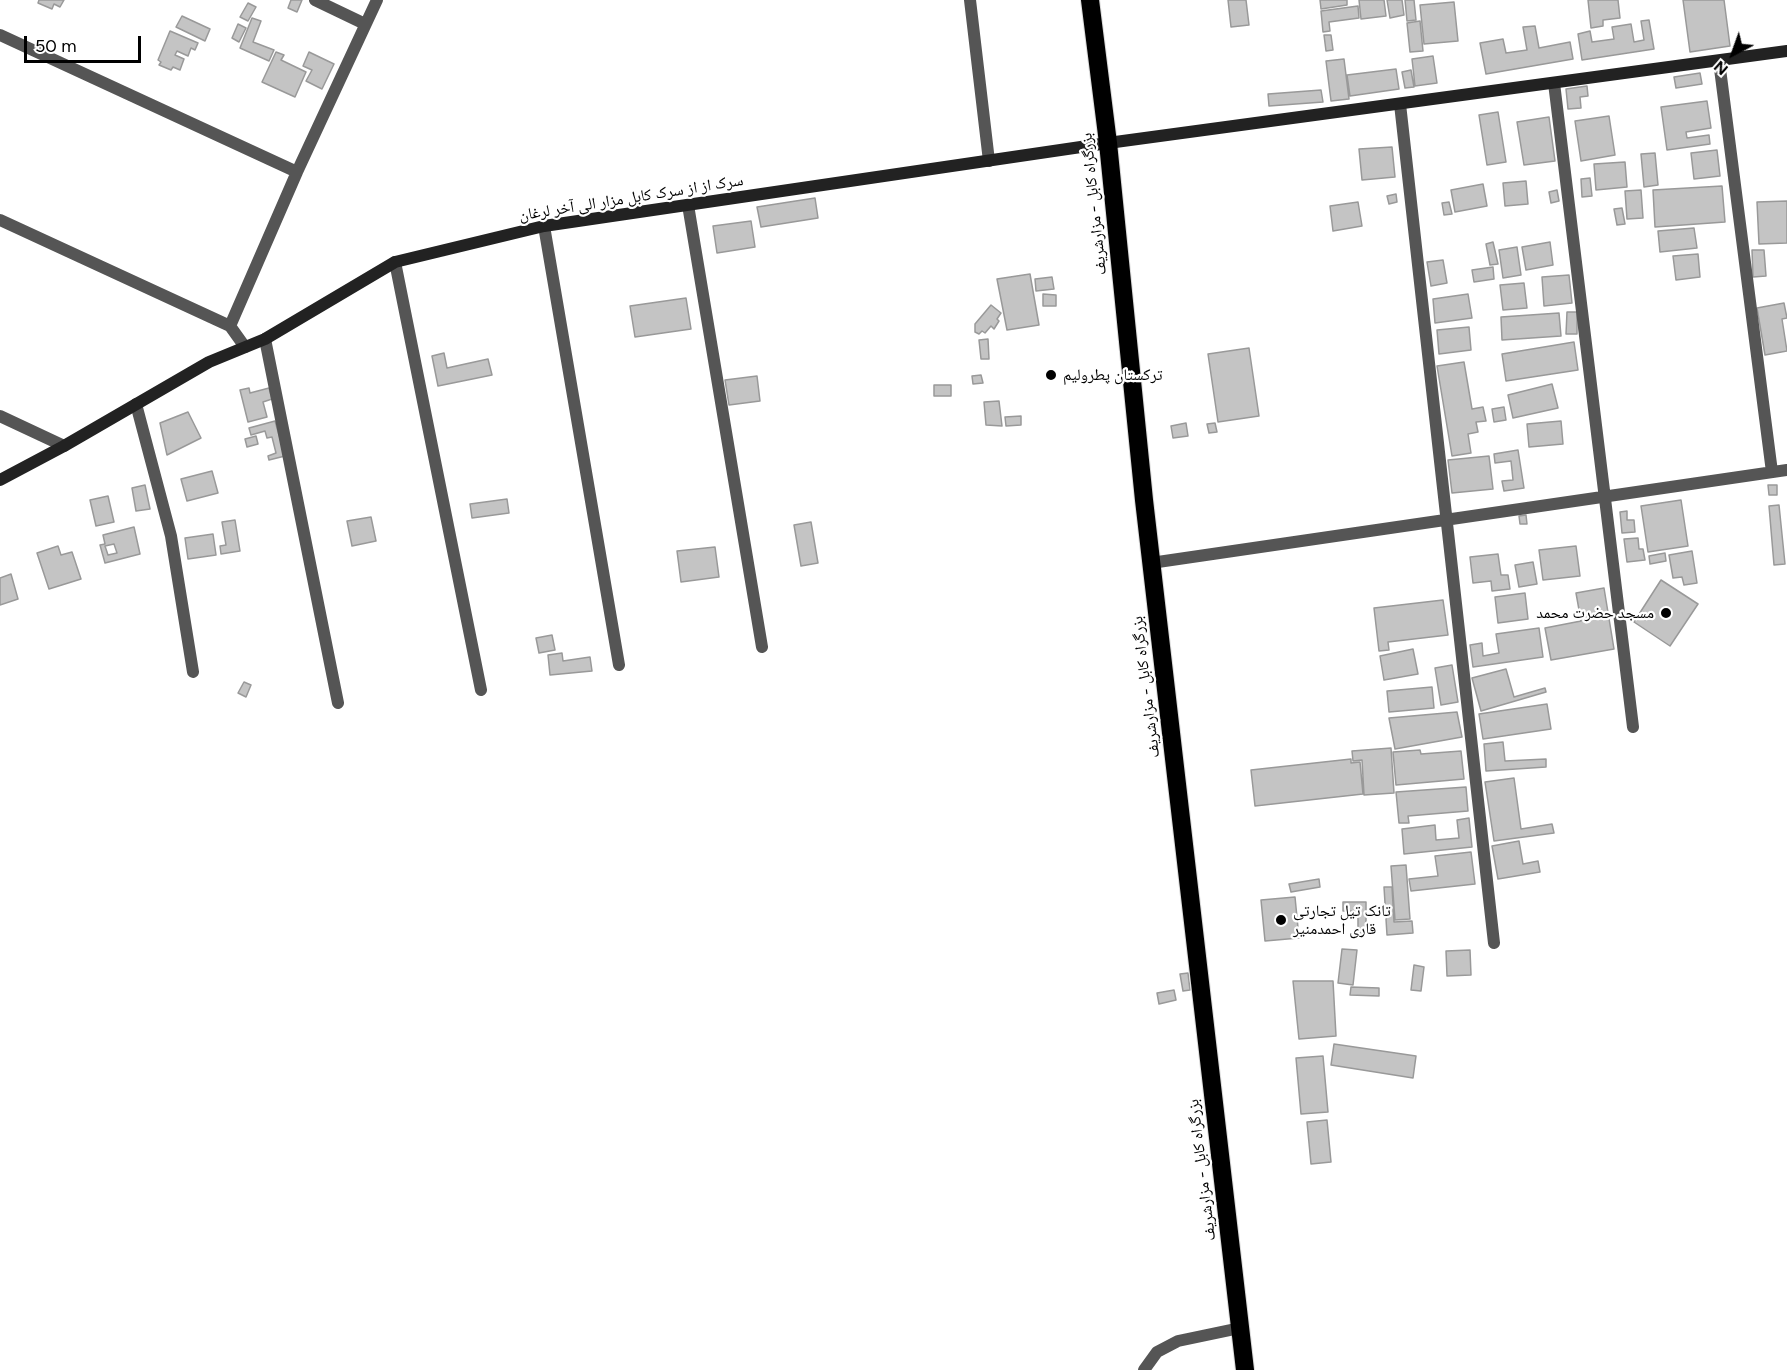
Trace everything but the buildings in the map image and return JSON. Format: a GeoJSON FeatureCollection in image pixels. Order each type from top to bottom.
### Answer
{"type":"FeatureCollection","features":[{"type":"Feature","properties":{"kind":"highway","name":"بزرگراه کابل - مزارشریف"},"geometry":{"type":"LineString","coordinates":[[1090,0],[1108,143],[1151,563],[1245,1370]]}},
{"type":"Feature","properties":{"kind":"street"},"geometry":{"type":"LineString","coordinates":[[315,0],[365,24]]}},
{"type":"Feature","properties":{"kind":"street"},"geometry":{"type":"LineString","coordinates":[[230,326],[297,172],[377,0]]}},
{"type":"Feature","properties":{"kind":"street"},"geometry":{"type":"LineString","coordinates":[[970,0],[989,161]]}},
{"type":"Feature","properties":{"kind":"street"},"geometry":{"type":"LineString","coordinates":[[0,35],[297,172]]}},
{"type":"Feature","properties":{"kind":"street","name":"سرک از از سرک کابل مزار الی آخر لرغان"},"geometry":{"type":"LineString","coordinates":[[0,480],[64,446],[209,362],[265,339],[395,262],[544,226],[1108,143],[1787,51]]}},
{"type":"Feature","properties":{"kind":"street"},"geometry":{"type":"LineString","coordinates":[[1719,61],[1772,472]]}},
{"type":"Feature","properties":{"kind":"street"},"geometry":{"type":"LineString","coordinates":[[1554,83],[1633,727]]}},
{"type":"Feature","properties":{"kind":"street"},"geometry":{"type":"LineString","coordinates":[[1400,104],[1494,943]]}},
{"type":"Feature","properties":{"kind":"street"},"geometry":{"type":"LineString","coordinates":[[688,205],[762,647]]}},
{"type":"Feature","properties":{"kind":"street"},"geometry":{"type":"LineString","coordinates":[[0,220],[230,326],[245,347]]}},
{"type":"Feature","properties":{"kind":"street"},"geometry":{"type":"LineString","coordinates":[[544,226],[619,665]]}},
{"type":"Feature","properties":{"kind":"street"},"geometry":{"type":"LineString","coordinates":[[395,262],[481,690]]}},
{"type":"Feature","properties":{"kind":"street"},"geometry":{"type":"LineString","coordinates":[[265,339],[338,703]]}},
{"type":"Feature","properties":{"kind":"street"},"geometry":{"type":"LineString","coordinates":[[136,404],[171,536],[193,672]]}},
{"type":"Feature","properties":{"kind":"street"},"geometry":{"type":"LineString","coordinates":[[0,416],[64,446]]}},
{"type":"Feature","properties":{"kind":"street"},"geometry":{"type":"LineString","coordinates":[[1151,563],[1787,470]]}},
{"type":"Feature","properties":{"kind":"street"},"geometry":{"type":"LineString","coordinates":[[1144,1370],[1157,1352],[1178,1341],[1240,1328]]}},
{"type":"Feature","properties":{"kind":"place","name":"ترکستان پطرولیم"},"geometry":{"type":"Point","coordinates":[1051,375]}},
{"type":"Feature","properties":{"kind":"place","name":"مسجد حضرت محمد"},"geometry":{"type":"Point","coordinates":[1666,613]}},
{"type":"Feature","properties":{"kind":"place","name":"تانک تیل تجارتی قاری احمدمنیر"},"geometry":{"type":"Point","coordinates":[1281,920]}}]}
